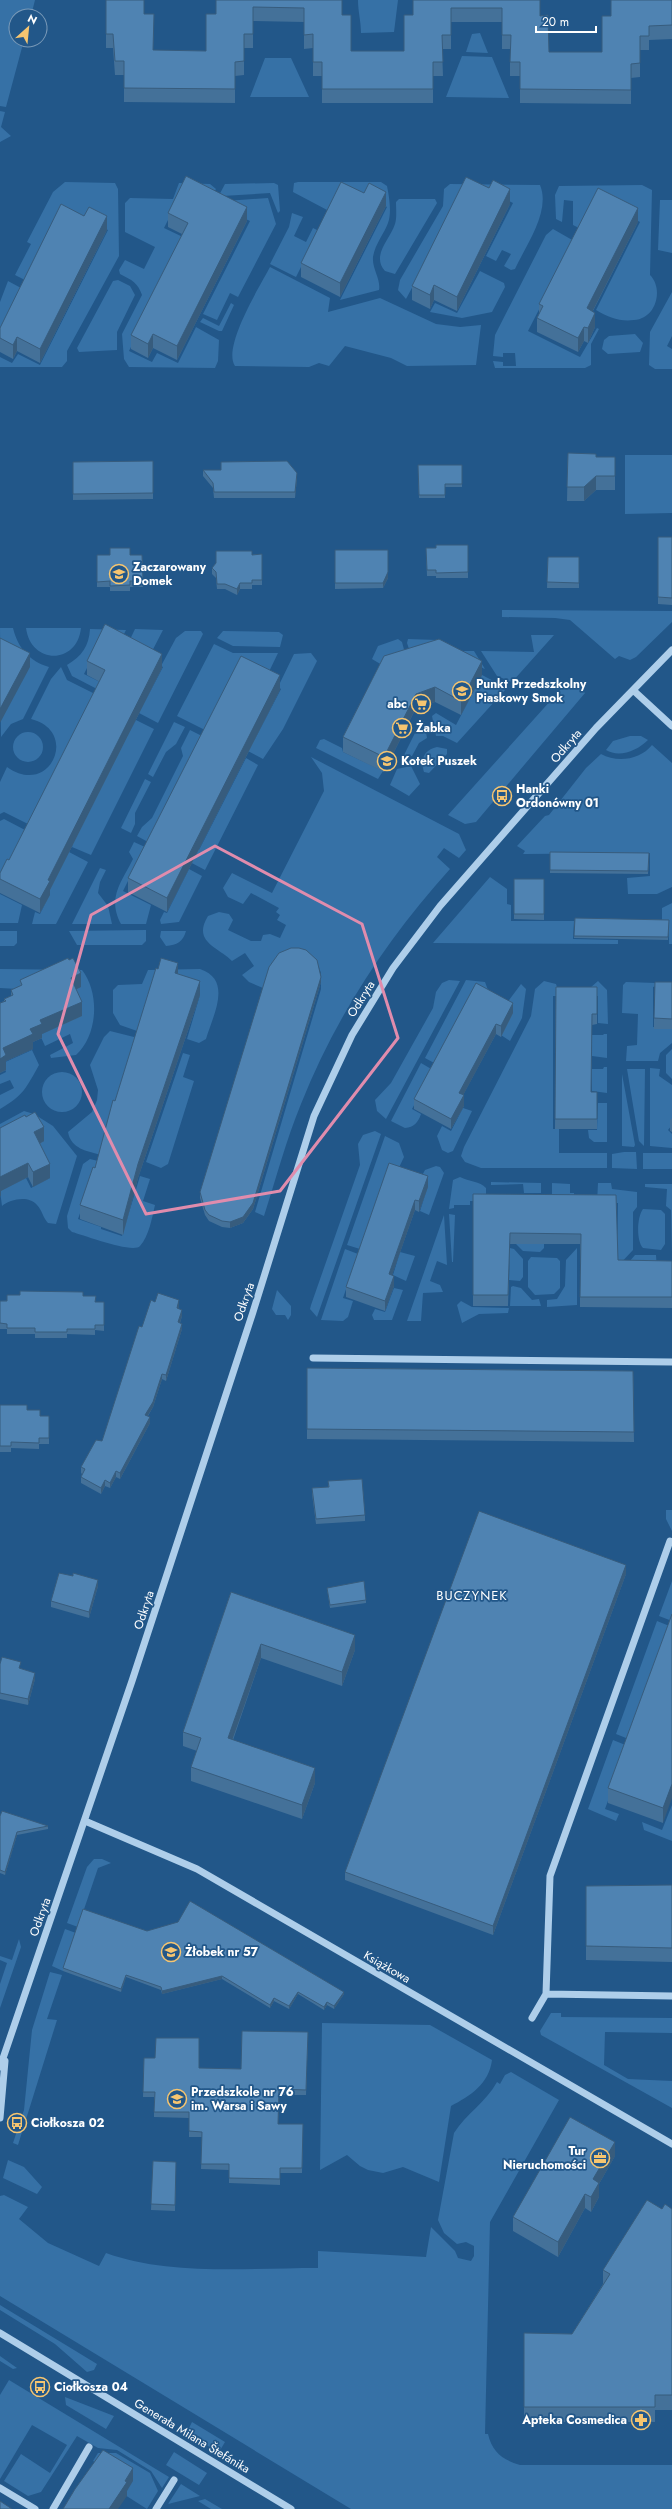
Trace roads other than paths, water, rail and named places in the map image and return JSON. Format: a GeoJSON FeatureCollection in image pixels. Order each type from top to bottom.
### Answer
{"type":"FeatureCollection","features":[{"type":"Feature","properties":{"kind":"street","name":"Odkryta"},"geometry":{"type":"LineString","coordinates":[[0,2067],[16,2017],[85,1821],[253,1312],[314,1116],[352,1035],[393,968],[440,906],[596,728],[672,650]]}},
{"type":"Feature","properties":{"kind":"street"},"geometry":{"type":"LineString","coordinates":[[633,690],[672,726]]}},
{"type":"Feature","properties":{"kind":"street"},"geometry":{"type":"LineString","coordinates":[[313,1358],[672,1362]]}},
{"type":"Feature","properties":{"kind":"street"},"geometry":{"type":"LineString","coordinates":[[532,2018],[546,1994],[550,1876],[670,1541]]}},
{"type":"Feature","properties":{"kind":"street","name":"Książkowa"},"geometry":{"type":"LineString","coordinates":[[85,1821],[197,1869],[672,2144]]}},
{"type":"Feature","properties":{"kind":"street"},"geometry":{"type":"LineString","coordinates":[[546,1994],[672,1996]]}},
{"type":"Feature","properties":{"kind":"street","name":"Odkryta"},"geometry":{"type":"LineString","coordinates":[[0,2118],[5,2055]]}},
{"type":"Feature","properties":{"kind":"street","name":"Generała Milana Štefánika"},"geometry":{"type":"LineString","coordinates":[[0,2333],[291,2509]]}},
{"type":"Feature","properties":{"kind":"street"},"geometry":{"type":"LineString","coordinates":[[53,2509],[89,2447]]}},
{"type":"Feature","properties":{"kind":"street"},"geometry":{"type":"LineString","coordinates":[[156,2509],[174,2480]]}},
{"type":"Feature","properties":{"kind":"street"},"geometry":{"type":"LineString","coordinates":[[0,2488],[35,2509]]}},
{"type":"Feature","properties":{"kind":"place","name":"Zaczarowany Domek"},"geometry":{"type":"Point","coordinates":[119,574]}},
{"type":"Feature","properties":{"kind":"place","name":"Punkt Przedszkolny Piaskowy Smok"},"geometry":{"type":"Point","coordinates":[462,691]}},
{"type":"Feature","properties":{"kind":"place","name":"abc"},"geometry":{"type":"Point","coordinates":[421,704]}},
{"type":"Feature","properties":{"kind":"place","name":"Żabka"},"geometry":{"type":"Point","coordinates":[402,728]}},
{"type":"Feature","properties":{"kind":"place","name":"Kotek Puszek"},"geometry":{"type":"Point","coordinates":[387,761]}},
{"type":"Feature","properties":{"kind":"place","name":"Hanki Ordonówny 01"},"geometry":{"type":"Point","coordinates":[502,796]}},
{"type":"Feature","properties":{"kind":"place","name":"Żłobek nr 57"},"geometry":{"type":"Point","coordinates":[171,1952]}},
{"type":"Feature","properties":{"kind":"place","name":"Przedszkole nr 76 im. Warsa i Sawy"},"geometry":{"type":"Point","coordinates":[177,2099]}},
{"type":"Feature","properties":{"kind":"place","name":"Ciołkosza 02"},"geometry":{"type":"Point","coordinates":[17,2123]}},
{"type":"Feature","properties":{"kind":"place","name":"Tur Nieruchomości"},"geometry":{"type":"Point","coordinates":[600,2158]}},
{"type":"Feature","properties":{"kind":"place","name":"Ciołkosza 04"},"geometry":{"type":"Point","coordinates":[40,2387]}},
{"type":"Feature","properties":{"kind":"place","name":"Apteka Cosmedica"},"geometry":{"type":"Point","coordinates":[641,2420]}},
{"type":"Feature","properties":{"kind":"district","name":"BUCZYNEK"},"geometry":{"type":"Point","coordinates":[472,1595]}}]}
